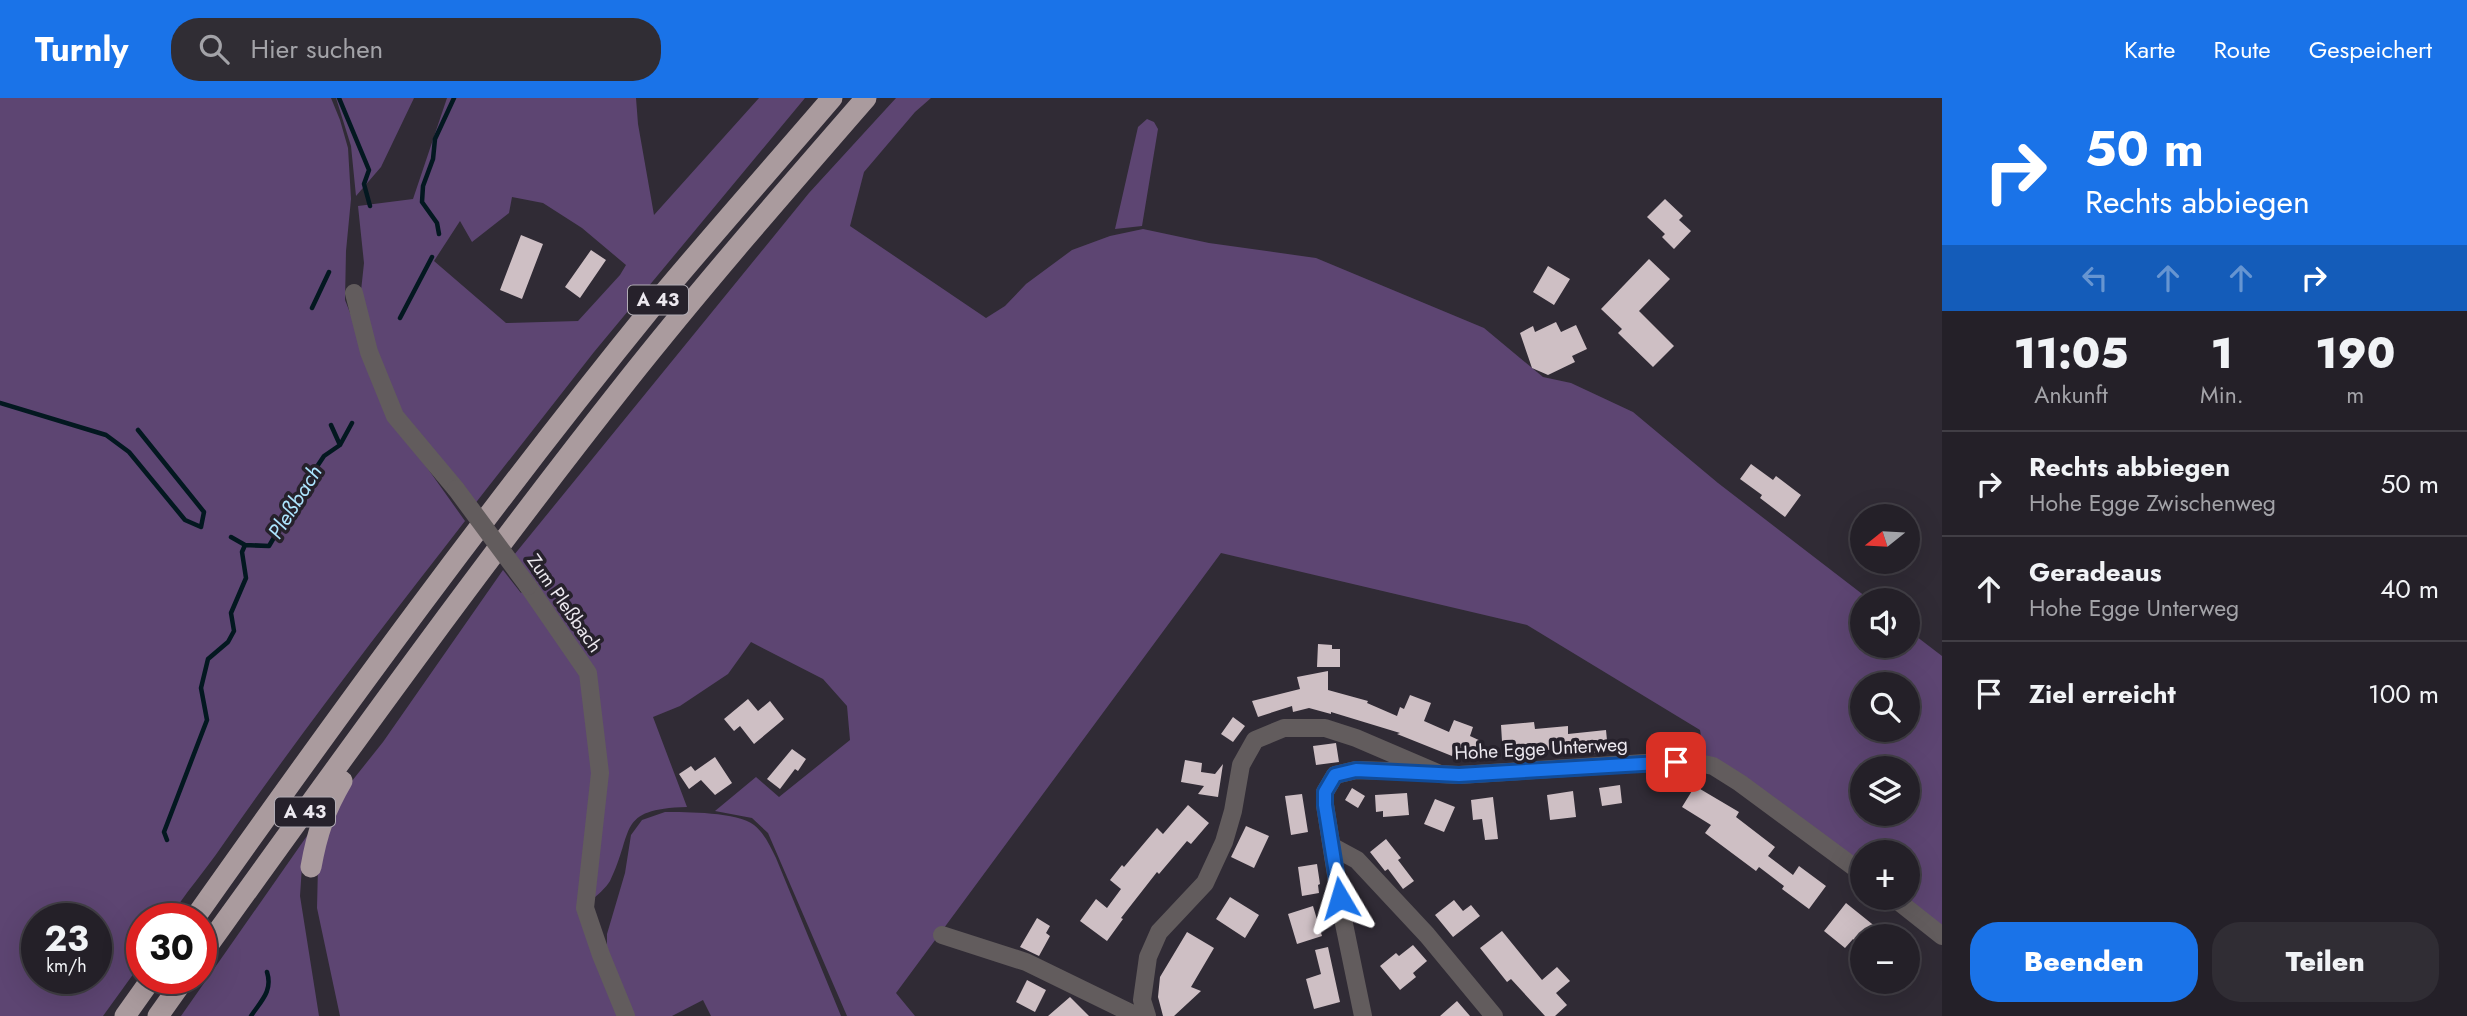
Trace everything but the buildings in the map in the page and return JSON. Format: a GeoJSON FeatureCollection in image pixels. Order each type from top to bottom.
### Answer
{"type":"FeatureCollection","features":[{"type":"Feature","properties":{"kind":"highway","name":"A 43"},"geometry":{"type":"LineString","coordinates":[[205,903],[288,786],[493,509],[654,305],[767,170],[832,98]]}},
{"type":"Feature","properties":{"kind":"highway","name":"A 43"},"geometry":{"type":"LineString","coordinates":[[217,933],[408,669],[636,370],[737,247],[866,98]]}},
{"type":"Feature","properties":{"kind":"highway"},"geometry":{"type":"LineString","coordinates":[[311,867],[317,832],[329,803],[408,669]]}},
{"type":"Feature","properties":{"kind":"highway"},"geometry":{"type":"LineString","coordinates":[[125,1016],[141,994]]}},
{"type":"Feature","properties":{"kind":"highway"},"geometry":{"type":"LineString","coordinates":[[158,1016],[174,994]]}},
{"type":"Feature","properties":{"kind":"street","name":"Zum Pleßbach"},"geometry":{"type":"LineString","coordinates":[[354,293],[369,352],[396,416],[456,489],[588,673],[600,773],[585,908],[626,1016]]}},
{"type":"Feature","properties":{"kind":"street","name":"Hohe Egge Unterweg"},"geometry":{"type":"LineString","coordinates":[[1147,1016],[1142,1000],[1148,957],[1159,932],[1205,883],[1224,842],[1233,811],[1241,765],[1255,740],[1283,728],[1325,728],[1356,737],[1440,774],[1661,762],[1713,766],[1850,864]]}},
{"type":"Feature","properties":{"kind":"street"},"geometry":{"type":"LineString","coordinates":[[1363,1016],[1343,919],[1325,792],[1335,775],[1356,770],[1440,774]]}},
{"type":"Feature","properties":{"kind":"street"},"geometry":{"type":"LineString","coordinates":[[1333,847],[1357,860],[1427,935],[1494,1016]]}},
{"type":"Feature","properties":{"kind":"street"},"geometry":{"type":"LineString","coordinates":[[1909,910],[1942,936]]}},
{"type":"Feature","properties":{"kind":"street"},"geometry":{"type":"LineString","coordinates":[[942,935],[1027,962],[1137,1016]]}},
{"type":"Feature","properties":{"kind":"shaded area"},"geometry":{"type":"Polygon","coordinates":[[[0,98],[331,98],[348,148],[351,199],[345,300],[391,417],[465,521],[311,723],[180,903],[126,903],[126,984],[103,1016],[0,1016],[0,98]]]}},
{"type":"Feature","properties":{"kind":"shaded area"},"geometry":{"type":"Polygon","coordinates":[[[336,98],[414,98],[381,167],[356,196],[351,146],[336,98]]]}},
{"type":"Feature","properties":{"kind":"shaded area"},"geometry":{"type":"Polygon","coordinates":[[[447,98],[636,98],[654,215],[759,98],[805,98],[594,352],[474,505],[408,424],[373,348],[361,291],[364,263],[358,206],[413,199],[447,98]],[[512,197],[509,213],[472,242],[460,221],[434,261],[506,323],[578,321],[626,265],[582,228],[543,203],[512,197]]]}},
{"type":"Feature","properties":{"kind":"shaded area"},"geometry":{"type":"Polygon","coordinates":[[[896,98],[931,98],[915,112],[864,172],[850,226],[986,318],[1005,306],[1026,284],[1072,250],[1110,236],[1143,229],[1209,243],[1316,258],[1484,328],[1543,377],[1571,383],[1633,412],[1718,483],[1854,588],[1850,588],[1850,658],[1920,658],[1920,639],[1942,656],[1942,931],[1920,910],[1920,840],[1850,840],[1850,861],[1705,758],[1700,730],[1527,625],[1221,553],[896,993],[915,1016],[847,1016],[768,833],[752,818],[715,811],[756,777],[779,797],[850,740],[847,706],[823,679],[751,642],[728,674],[680,706],[653,717],[687,807],[648,812],[638,818],[626,836],[610,881],[591,901],[591,673],[514,555],[809,193],[896,98]]]}},
{"type":"Feature","properties":{"kind":"shaded area"},"geometry":{"type":"Polygon","coordinates":[[[1147,119],[1154,122],[1158,129],[1142,226],[1115,229],[1138,127],[1147,119]]]}},
{"type":"Feature","properties":{"kind":"shaded area"},"geometry":{"type":"Polygon","coordinates":[[[503,570],[521,593],[528,586],[586,674],[598,773],[582,910],[620,1016],[340,1016],[317,908],[318,866],[340,796],[383,742],[503,570]]]}},
{"type":"Feature","properties":{"kind":"shaded area"},"geometry":{"type":"Polygon","coordinates":[[[665,812],[736,817],[754,825],[761,832],[776,858],[841,1016],[711,1016],[703,1000],[672,1016],[634,1016],[607,952],[607,934],[625,873],[631,835],[642,820],[665,812]]]}},
{"type":"Feature","properties":{"kind":"shaded area"},"geometry":{"type":"Polygon","coordinates":[[[309,833],[302,866],[300,896],[319,1016],[181,1016],[196,994],[217,994],[217,965],[309,833]]]}},
{"type":"Feature","properties":{"kind":"waterway"},"geometry":{"type":"LineString","coordinates":[[339,98],[369,170],[364,184],[370,206]]}},
{"type":"Feature","properties":{"kind":"waterway","name":"Pleßbach"},"geometry":{"type":"LineString","coordinates":[[439,234],[437,223],[422,202],[423,186],[433,159],[435,139],[454,98]]}},
{"type":"Feature","properties":{"kind":"waterway","name":"Pleßbach"},"geometry":{"type":"LineString","coordinates":[[400,318],[432,257]]}},
{"type":"Feature","properties":{"kind":"waterway"},"geometry":{"type":"LineString","coordinates":[[312,308],[329,272]]}},
{"type":"Feature","properties":{"kind":"waterway"},"geometry":{"type":"LineString","coordinates":[[0,403],[106,435],[129,452],[185,520],[201,527],[204,512],[138,430]]}},
{"type":"Feature","properties":{"kind":"waterway","name":"Pleßbach"},"geometry":{"type":"LineString","coordinates":[[167,840],[164,832],[207,720],[201,688],[208,659],[228,642],[234,631],[231,613],[246,578],[242,552],[245,545],[269,546],[324,456],[340,445],[352,423]]}},
{"type":"Feature","properties":{"kind":"waterway"},"geometry":{"type":"LineString","coordinates":[[331,425],[340,445]]}},
{"type":"Feature","properties":{"kind":"waterway"},"geometry":{"type":"LineString","coordinates":[[231,537],[245,545]]}},
{"type":"Feature","properties":{"kind":"waterway","name":"Pleßbach"},"geometry":{"type":"LineString","coordinates":[[251,1016],[267,990],[267,972]]}},
{"type":"Feature","properties":{"kind":"route"},"geometry":{"type":"LineString","coordinates":[[1340,898],[1325,805],[1325,792],[1335,775],[1356,770],[1459,775],[1676,762]]}}]}
